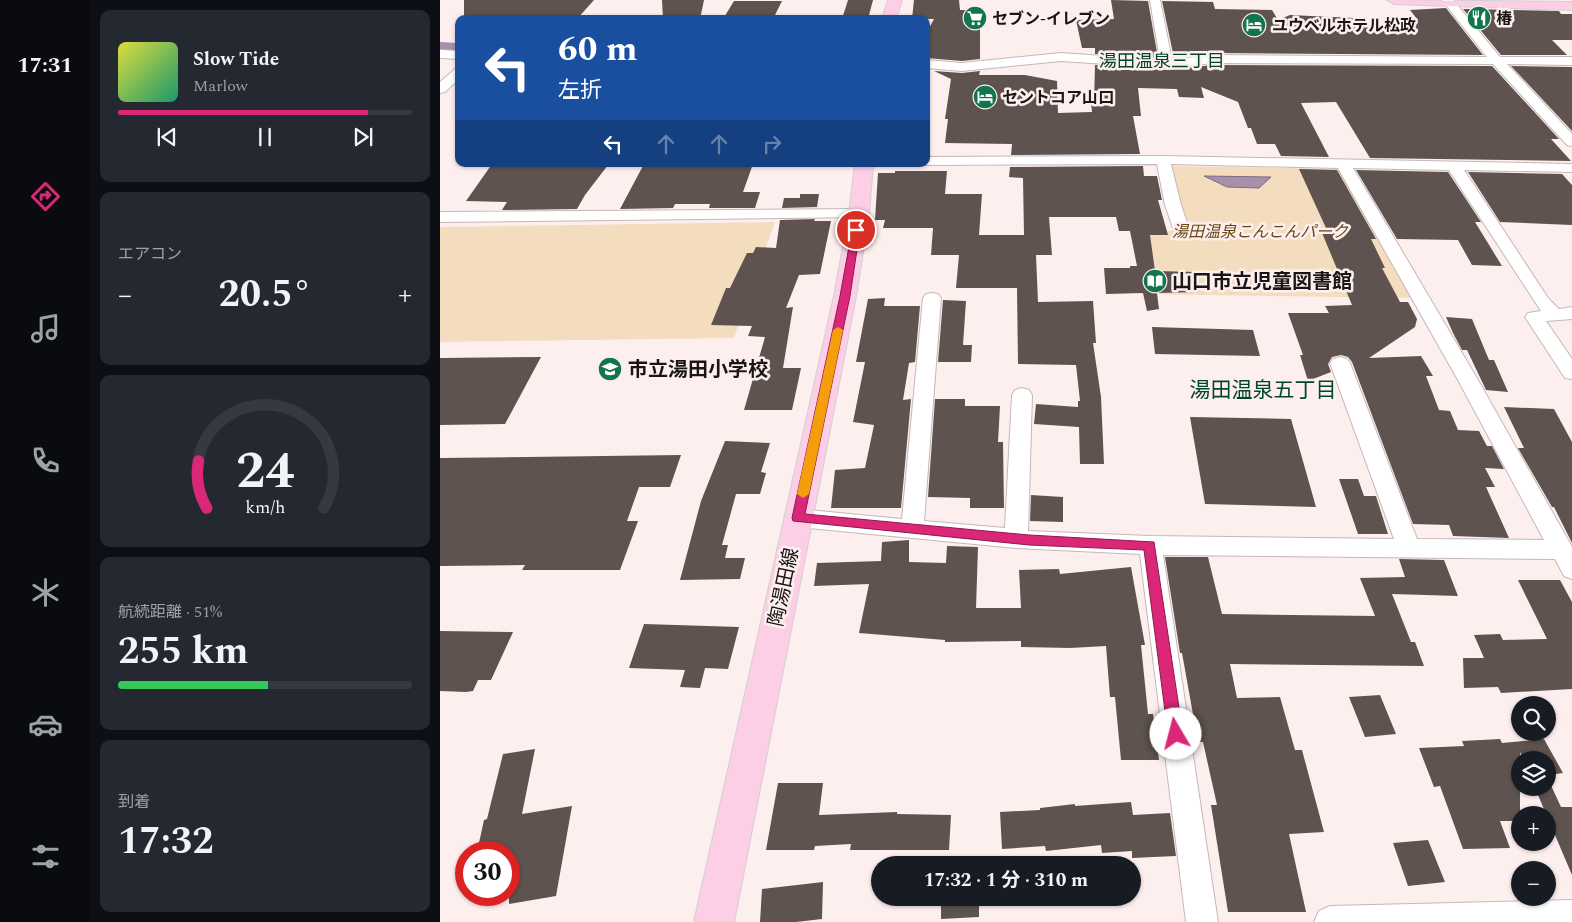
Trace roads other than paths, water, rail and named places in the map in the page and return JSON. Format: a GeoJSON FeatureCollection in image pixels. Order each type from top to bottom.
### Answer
{"type":"FeatureCollection","features":[{"type":"Feature","properties":{"kind":"main road"},"geometry":{"type":"LineString","coordinates":[[890,15],[895,0]]}},
{"type":"Feature","properties":{"kind":"main road"},"geometry":{"type":"LineString","coordinates":[[1394,0],[1572,6]]}},
{"type":"Feature","properties":{"kind":"main road","name":"陶湯田線"},"geometry":{"type":"LineString","coordinates":[[714,922],[845,296],[859,214],[864,167]]}},
{"type":"Feature","properties":{"kind":"street"},"geometry":{"type":"LineString","coordinates":[[1155,0],[1168,64]]}},
{"type":"Feature","properties":{"kind":"street"},"geometry":{"type":"LineString","coordinates":[[1448,1],[1498,61],[1572,142]]}},
{"type":"Feature","properties":{"kind":"street"},"geometry":{"type":"LineString","coordinates":[[440,54],[455,55]]}},
{"type":"Feature","properties":{"kind":"street"},"geometry":{"type":"LineString","coordinates":[[930,54],[958,60],[964,64],[962,67]]}},
{"type":"Feature","properties":{"kind":"street"},"geometry":{"type":"LineString","coordinates":[[930,64],[962,67],[1061,57],[1168,64],[1213,58],[1572,61]]}},
{"type":"Feature","properties":{"kind":"street"},"geometry":{"type":"LineString","coordinates":[[440,89],[455,76]]}},
{"type":"Feature","properties":{"kind":"street"},"geometry":{"type":"LineString","coordinates":[[1164,160],[1173,205],[1182,231]]}},
{"type":"Feature","properties":{"kind":"street"},"geometry":{"type":"LineString","coordinates":[[930,161],[1164,160],[1572,168]]}},
{"type":"Feature","properties":{"kind":"street"},"geometry":{"type":"LineString","coordinates":[[1343,164],[1468,380],[1567,560]]}},
{"type":"Feature","properties":{"kind":"street"},"geometry":{"type":"LineString","coordinates":[[1453,165],[1542,302],[1563,314]]}},
{"type":"Feature","properties":{"kind":"street"},"geometry":{"type":"LineString","coordinates":[[440,218],[859,214]]}},
{"type":"Feature","properties":{"kind":"street"},"geometry":{"type":"LineString","coordinates":[[912,528],[932,298]]}},
{"type":"Feature","properties":{"kind":"street"},"geometry":{"type":"LineString","coordinates":[[1563,314],[1534,316],[1572,373]]}},
{"type":"Feature","properties":{"kind":"street"},"geometry":{"type":"LineString","coordinates":[[1340,363],[1409,548]]}},
{"type":"Feature","properties":{"kind":"street"},"geometry":{"type":"LineString","coordinates":[[1016,539],[1022,395]]}},
{"type":"Feature","properties":{"kind":"street"},"geometry":{"type":"LineString","coordinates":[[798,518],[1016,539],[1150,545],[1409,548],[1567,560]]}},
{"type":"Feature","properties":{"kind":"street"},"geometry":{"type":"LineString","coordinates":[[1150,545],[1202,922]]}},
{"type":"Feature","properties":{"kind":"street"},"geometry":{"type":"LineString","coordinates":[[1330,922],[1388,919],[1537,919],[1572,916]]}},
{"type":"Feature","properties":{"kind":"waterway"},"geometry":{"type":"LineString","coordinates":[[440,49],[455,50]]}},
{"type":"Feature","properties":{"kind":"place","name":"セブン-イレブン"},"geometry":{"type":"Point","coordinates":[975,18]}},
{"type":"Feature","properties":{"kind":"place","name":"椿"},"geometry":{"type":"Point","coordinates":[1479,18]}},
{"type":"Feature","properties":{"kind":"place","name":"ユウベルホテル松政"},"geometry":{"type":"Point","coordinates":[1254,25]}},
{"type":"Feature","properties":{"kind":"place","name":"セントコア山口"},"geometry":{"type":"Point","coordinates":[985,97]}},
{"type":"Feature","properties":{"kind":"place","name":"山口市立児童図書館"},"geometry":{"type":"Point","coordinates":[1155,281]}},
{"type":"Feature","properties":{"kind":"place","name":"市立湯田小学校"},"geometry":{"type":"Point","coordinates":[610,369]}},
{"type":"Feature","properties":{"kind":"district","name":"湯田温泉三丁目"},"geometry":{"type":"Point","coordinates":[1162,61]}},
{"type":"Feature","properties":{"kind":"district","name":"湯田温泉五丁目"},"geometry":{"type":"Point","coordinates":[1263,390]}},
{"type":"Feature","properties":{"kind":"park label","name":"湯田温泉こんこんパーク"},"geometry":{"type":"Point","coordinates":[1260,231]}}]}
